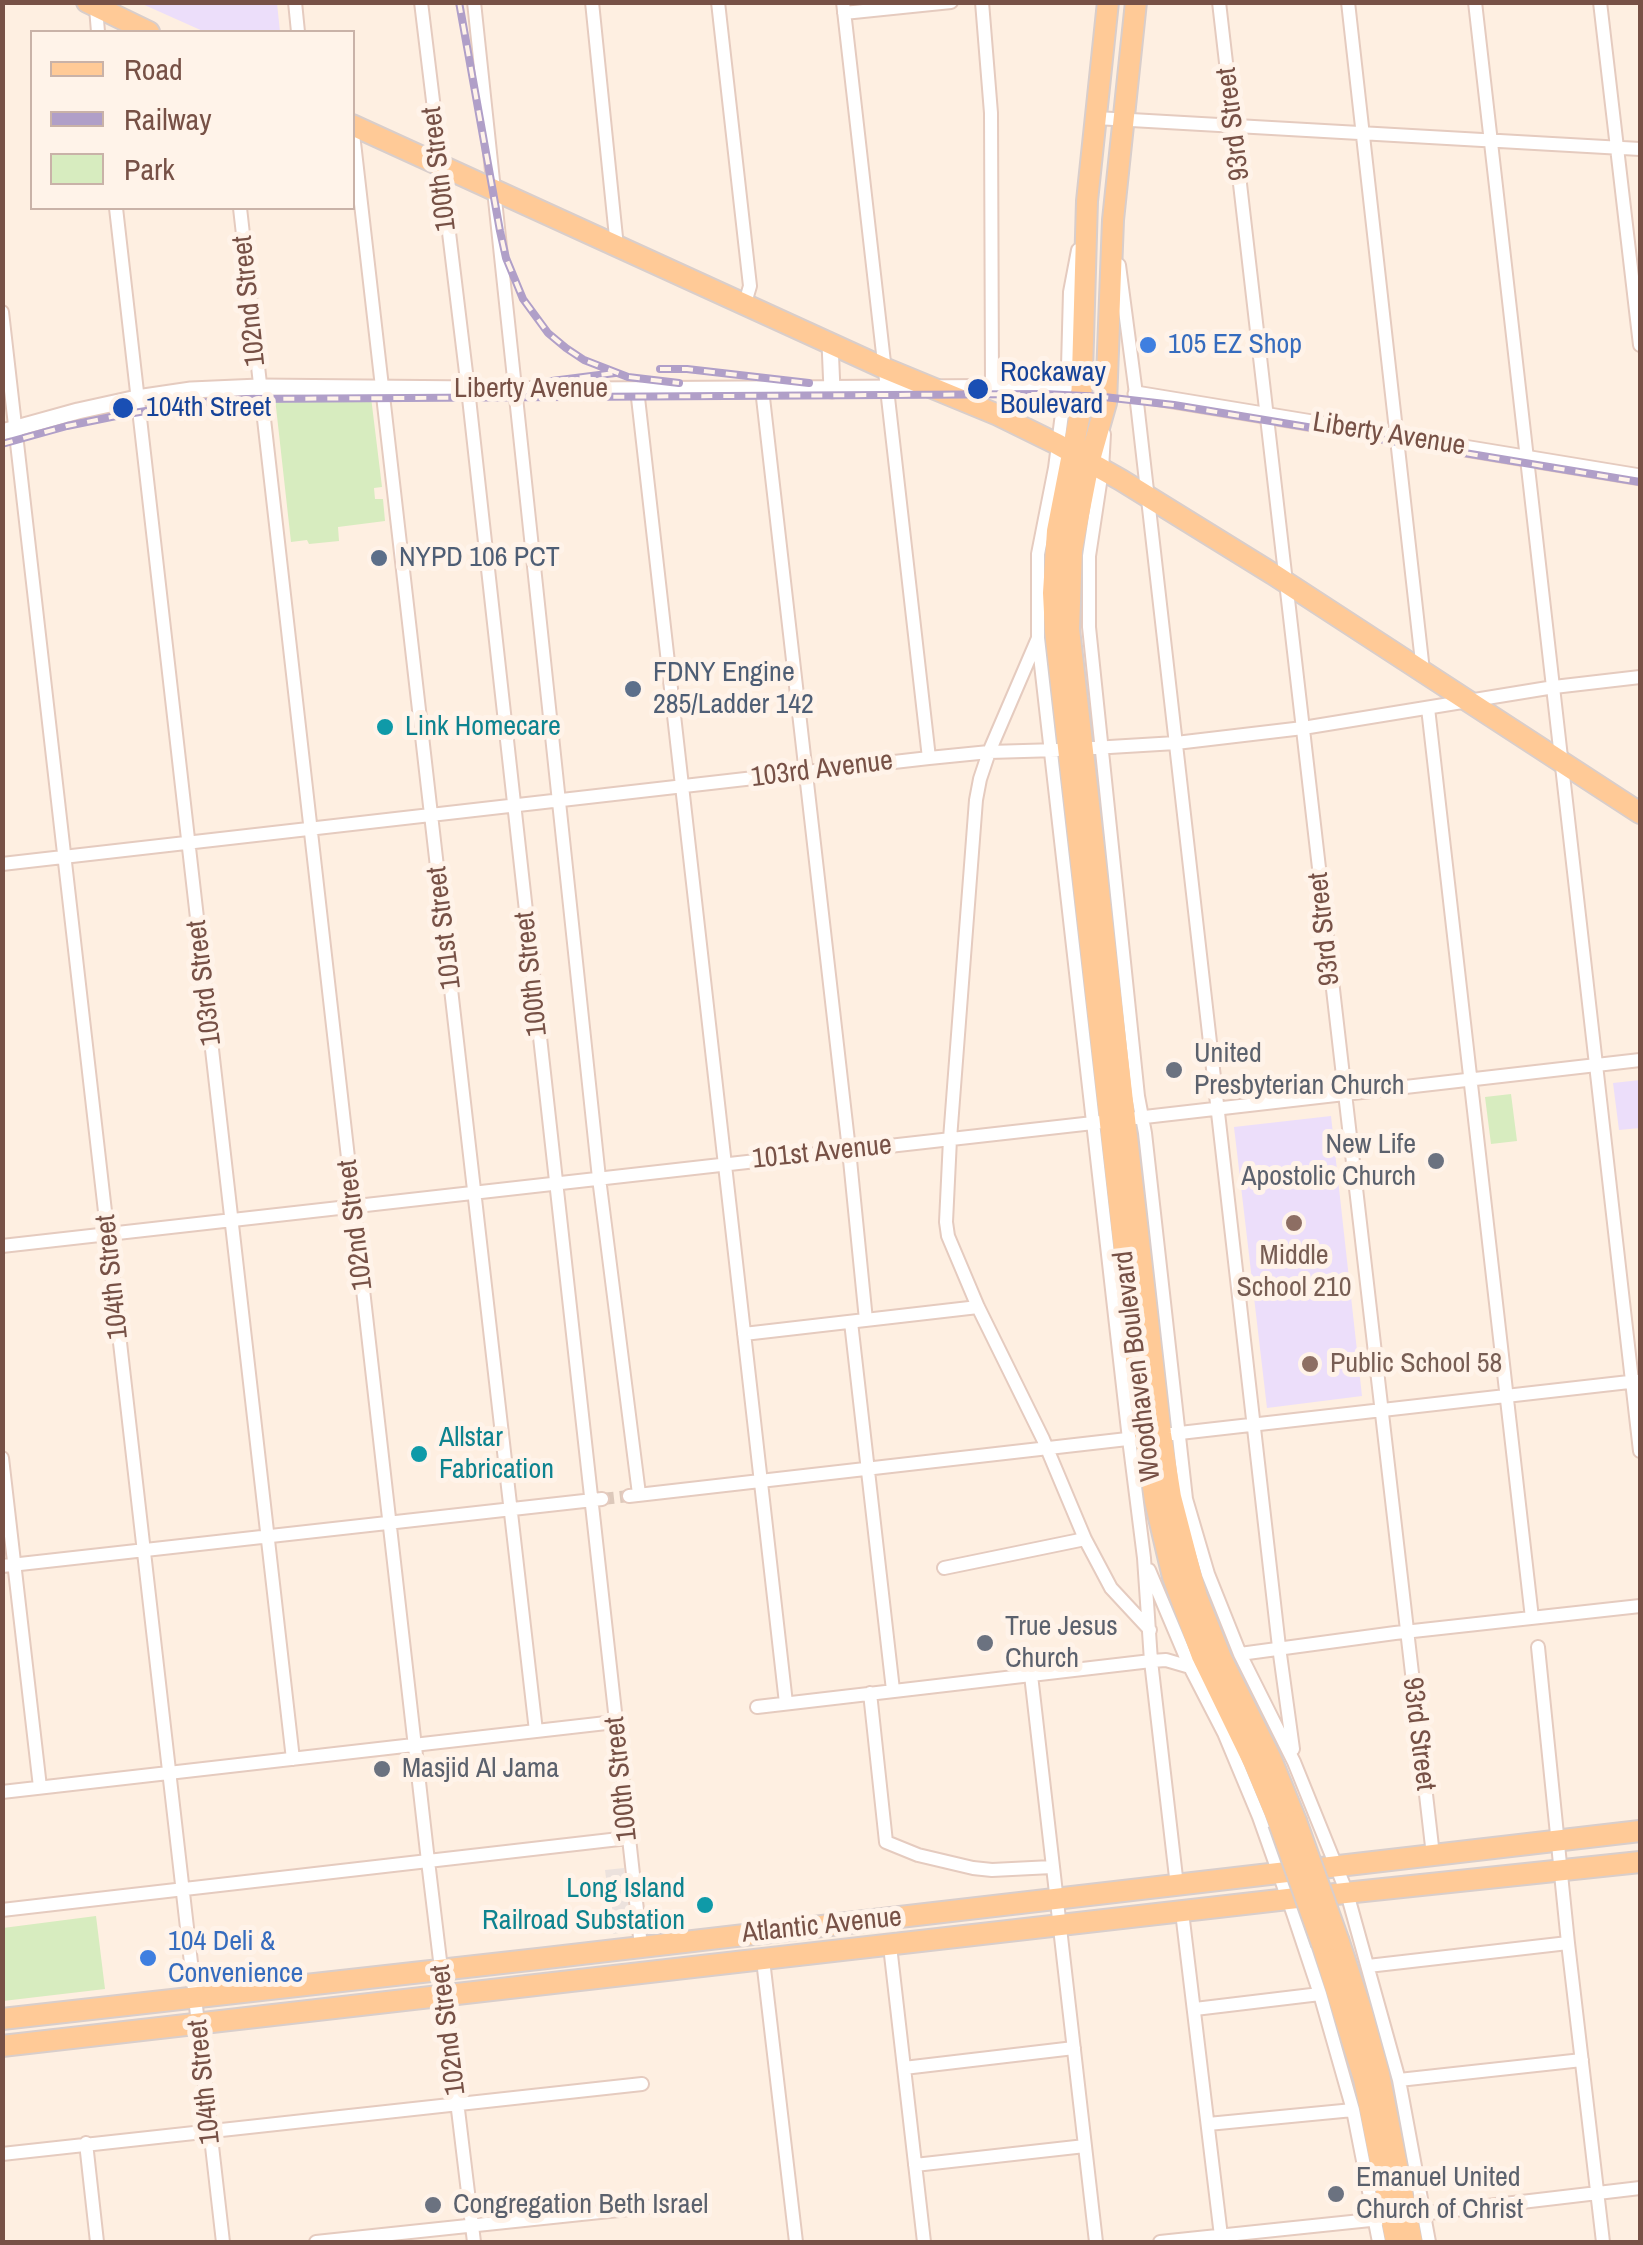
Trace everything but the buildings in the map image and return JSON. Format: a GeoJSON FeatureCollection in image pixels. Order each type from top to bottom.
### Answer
{"type":"FeatureCollection","features":[{"type":"Feature","properties":{"kind":"main road"},"geometry":{"type":"LineString","coordinates":[[1080,458],[1088,201],[1108,2]]}},
{"type":"Feature","properties":{"kind":"main road"},"geometry":{"type":"LineString","coordinates":[[1080,458],[1106,403],[1113,220],[1136,2]]}},
{"type":"Feature","properties":{"kind":"main road"},"geometry":{"type":"LineString","coordinates":[[92,5],[145,30]]}},
{"type":"Feature","properties":{"kind":"main road"},"geometry":{"type":"LineString","coordinates":[[355,126],[884,368],[998,415],[1080,458],[1286,583],[1638,809]]}},
{"type":"Feature","properties":{"kind":"main road","name":"Woodhaven Boulevard"},"geometry":{"type":"LineString","coordinates":[[1080,458],[1059,517],[1053,593],[1120,1072],[1118,1120],[1130,1306],[1153,1436],[1197,1596],[1221,1658],[1272,1759],[1288,1822],[1379,2074],[1400,2217],[1412,2242]]}},
{"type":"Feature","properties":{"kind":"main road","name":"Woodhaven Boulevard"},"geometry":{"type":"LineString","coordinates":[[1076,749],[1153,1436]]}},
{"type":"Feature","properties":{"kind":"main road"},"geometry":{"type":"LineString","coordinates":[[1120,1072],[1131,1026]]}},
{"type":"Feature","properties":{"kind":"main road"},"geometry":{"type":"LineString","coordinates":[[1118,1338],[1130,1306]]}},
{"type":"Feature","properties":{"kind":"main road","name":"Atlantic Avenue"},"geometry":{"type":"LineString","coordinates":[[2,2019],[1640,1831]]}},
{"type":"Feature","properties":{"kind":"main road","name":"Atlantic Avenue"},"geometry":{"type":"LineString","coordinates":[[2,2046],[1640,1862]]}},
{"type":"Feature","properties":{"kind":"main road","name":"Woodhaven Boulevard"},"geometry":{"type":"LineString","coordinates":[[1396,2242],[1400,2217]]}},
{"type":"Feature","properties":{"kind":"street"},"geometry":{"type":"LineString","coordinates":[[295,2],[298,30]]}},
{"type":"Feature","properties":{"kind":"street","name":"100th Street"},"geometry":{"type":"LineString","coordinates":[[421,2],[556,1184],[597,1500],[615,1722],[641,1946]]}},
{"type":"Feature","properties":{"kind":"street"},"geometry":{"type":"LineString","coordinates":[[474,2],[634,1495],[1637,1382]]}},
{"type":"Feature","properties":{"kind":"street"},"geometry":{"type":"LineString","coordinates":[[592,2],[617,247]]}},
{"type":"Feature","properties":{"kind":"street"},"geometry":{"type":"LineString","coordinates":[[718,2],[750,286],[745,304]]}},
{"type":"Feature","properties":{"kind":"street"},"geometry":{"type":"LineString","coordinates":[[929,758],[844,8],[952,2]]}},
{"type":"Feature","properties":{"kind":"street"},"geometry":{"type":"LineString","coordinates":[[982,2],[990,113],[992,388]]}},
{"type":"Feature","properties":{"kind":"street","name":"93rd Street"},"geometry":{"type":"LineString","coordinates":[[1220,2],[1433,1855]]}},
{"type":"Feature","properties":{"kind":"street"},"geometry":{"type":"LineString","coordinates":[[1348,2],[1423,671]]}},
{"type":"Feature","properties":{"kind":"street"},"geometry":{"type":"LineString","coordinates":[[1476,2],[1596,1065],[1637,1382],[1640,1451]]}},
{"type":"Feature","properties":{"kind":"street"},"geometry":{"type":"LineString","coordinates":[[1600,2],[1640,345]]}},
{"type":"Feature","properties":{"kind":"street"},"geometry":{"type":"LineString","coordinates":[[92,5],[98,30]]}},
{"type":"Feature","properties":{"kind":"street"},"geometry":{"type":"LineString","coordinates":[[1096,118],[1640,149]]}},
{"type":"Feature","properties":{"kind":"street","name":"101st Street"},"geometry":{"type":"LineString","coordinates":[[355,150],[536,1731]]}},
{"type":"Feature","properties":{"kind":"street"},"geometry":{"type":"LineString","coordinates":[[1080,458],[1065,388],[1070,292],[1088,201]]}},
{"type":"Feature","properties":{"kind":"street","name":"103rd Street"},"geometry":{"type":"LineString","coordinates":[[116,210],[293,1759]]}},
{"type":"Feature","properties":{"kind":"street","name":"102nd Street"},"geometry":{"type":"LineString","coordinates":[[240,210],[474,2242]]}},
{"type":"Feature","properties":{"kind":"street"},"geometry":{"type":"LineString","coordinates":[[1113,220],[1294,1762]]}},
{"type":"Feature","properties":{"kind":"street","name":"104th Street"},"geometry":{"type":"LineString","coordinates":[[2,312],[8,430],[66,857],[223,2242]]}},
{"type":"Feature","properties":{"kind":"street"},"geometry":{"type":"LineString","coordinates":[[830,343],[832,390]]}},
{"type":"Feature","properties":{"kind":"street","name":"Liberty Avenue"},"geometry":{"type":"LineString","coordinates":[[8,430],[136,398],[191,390],[260,387],[1065,388]]}},
{"type":"Feature","properties":{"kind":"street"},"geometry":{"type":"LineString","coordinates":[[636,389],[786,1702]]}},
{"type":"Feature","properties":{"kind":"street"},"geometry":{"type":"LineString","coordinates":[[762,390],[849,1150],[868,1468],[892,1690]]}},
{"type":"Feature","properties":{"kind":"street","name":"Liberty Avenue"},"geometry":{"type":"LineString","coordinates":[[1136,394],[1640,477]]}},
{"type":"Feature","properties":{"kind":"street","name":"Woodhaven Boulevard"},"geometry":{"type":"LineString","coordinates":[[1076,749],[1088,626],[1091,543],[1080,458],[1054,472],[1038,554],[1038,638],[1076,749],[1131,1026],[1118,1120],[1118,1338],[1153,1436],[1186,1499],[1208,1574],[1240,1654],[1294,1762],[1346,1893],[1368,1966],[1399,2080],[1400,2217],[1379,2242]]}},
{"type":"Feature","properties":{"kind":"street"},"geometry":{"type":"LineString","coordinates":[[1038,638],[989,752],[975,810],[946,1222],[948,1236],[978,1307],[1086,1539],[1111,1588],[1150,1630]]}},
{"type":"Feature","properties":{"kind":"street","name":"103rd Avenue"},"geometry":{"type":"LineString","coordinates":[[2,864],[929,758],[1176,743],[1640,677]]}},
{"type":"Feature","properties":{"kind":"street"},"geometry":{"type":"LineString","coordinates":[[1428,708],[1532,1618]]}},
{"type":"Feature","properties":{"kind":"street","name":"101st Avenue"},"geometry":{"type":"LineString","coordinates":[[2,1246],[1640,1060]]}},
{"type":"Feature","properties":{"kind":"street"},"geometry":{"type":"LineString","coordinates":[[744,1334],[978,1307]]}},
{"type":"Feature","properties":{"kind":"street","name":"Woodhaven Boulevard"},"geometry":{"type":"LineString","coordinates":[[1153,1436],[1144,1558],[1151,1661],[1177,1886]]}},
{"type":"Feature","properties":{"kind":"street"},"geometry":{"type":"LineString","coordinates":[[2,1458],[8,1565],[40,1788]]}},
{"type":"Feature","properties":{"kind":"street"},"geometry":{"type":"LineString","coordinates":[[8,1565],[597,1500]]}},
{"type":"Feature","properties":{"kind":"street"},"geometry":{"type":"LineString","coordinates":[[944,1568],[1086,1539]]}},
{"type":"Feature","properties":{"kind":"street","name":"Woodhaven Boulevard"},"geometry":{"type":"LineString","coordinates":[[1144,1558],[1259,1817],[1320,1994],[1353,2110],[1400,2217],[1430,2242]]}},
{"type":"Feature","properties":{"kind":"street"},"geometry":{"type":"LineString","coordinates":[[1240,1654],[1640,1606]]}},
{"type":"Feature","properties":{"kind":"street"},"geometry":{"type":"LineString","coordinates":[[1538,1647],[1602,2242]]}},
{"type":"Feature","properties":{"kind":"street"},"geometry":{"type":"LineString","coordinates":[[757,1707],[1151,1661],[1166,1660],[1190,1667]]}},
{"type":"Feature","properties":{"kind":"street"},"geometry":{"type":"LineString","coordinates":[[1032,1674],[1096,2242]]}},
{"type":"Feature","properties":{"kind":"street"},"geometry":{"type":"LineString","coordinates":[[870,1693],[886,1842],[918,1855],[973,1868],[1052,1866]]}},
{"type":"Feature","properties":{"kind":"street"},"geometry":{"type":"LineString","coordinates":[[2,1792],[615,1722]]}},
{"type":"Feature","properties":{"kind":"street"},"geometry":{"type":"LineString","coordinates":[[2,1910],[628,1838]]}},
{"type":"Feature","properties":{"kind":"street"},"geometry":{"type":"LineString","coordinates":[[1182,1912],[1221,2236]]}},
{"type":"Feature","properties":{"kind":"street"},"geometry":{"type":"LineString","coordinates":[[1368,1966],[1568,1943]]}},
{"type":"Feature","properties":{"kind":"street"},"geometry":{"type":"LineString","coordinates":[[890,1946],[924,2242]]}},
{"type":"Feature","properties":{"kind":"street"},"geometry":{"type":"LineString","coordinates":[[763,1960],[796,2242]]}},
{"type":"Feature","properties":{"kind":"street"},"geometry":{"type":"LineString","coordinates":[[1195,2009],[1320,1994]]}},
{"type":"Feature","properties":{"kind":"street"},"geometry":{"type":"LineString","coordinates":[[904,2068],[1074,2048]]}},
{"type":"Feature","properties":{"kind":"street"},"geometry":{"type":"LineString","coordinates":[[1399,2080],[1582,2060]]}},
{"type":"Feature","properties":{"kind":"street"},"geometry":{"type":"LineString","coordinates":[[2,2154],[642,2084]]}},
{"type":"Feature","properties":{"kind":"street"},"geometry":{"type":"LineString","coordinates":[[1208,2124],[1353,2110]]}},
{"type":"Feature","properties":{"kind":"street"},"geometry":{"type":"LineString","coordinates":[[86,2144],[97,2242]]}},
{"type":"Feature","properties":{"kind":"street"},"geometry":{"type":"LineString","coordinates":[[916,2165],[1085,2146]]}},
{"type":"Feature","properties":{"kind":"street"},"geometry":{"type":"LineString","coordinates":[[1160,2242],[1640,2188]]}},
{"type":"Feature","properties":{"kind":"street"},"geometry":{"type":"LineString","coordinates":[[316,2242],[657,2206]]}},
{"type":"Feature","properties":{"kind":"shaded area"},"geometry":{"type":"Polygon","coordinates":[[[140,3],[277,3],[280,30],[201,30],[140,3]]]}},
{"type":"Feature","properties":{"kind":"shaded area"},"geometry":{"type":"Polygon","coordinates":[[[1640,1080],[1640,1128],[1619,1130],[1613,1083],[1640,1080]]]}},
{"type":"Feature","properties":{"kind":"shaded area","name":"Middle School 210"},"geometry":{"type":"Polygon","coordinates":[[[1331,1116],[1362,1396],[1267,1408],[1234,1127],[1331,1116]]]}},
{"type":"Feature","properties":{"kind":"shaded area"},"geometry":{"type":"Polygon","coordinates":[[[624,1868],[631,1931],[613,1934],[605,1870],[624,1868]]]}},
{"type":"Feature","properties":{"kind":"green space"},"geometry":{"type":"Polygon","coordinates":[[[371,397],[382,487],[374,488],[375,499],[383,499],[385,521],[338,527],[339,541],[291,542],[275,398],[371,397]]]}},
{"type":"Feature","properties":{"kind":"green space"},"geometry":{"type":"Polygon","coordinates":[[[1511,1094],[1517,1141],[1491,1144],[1485,1097],[1511,1094]]]}},
{"type":"Feature","properties":{"kind":"green space"},"geometry":{"type":"Polygon","coordinates":[[[96,1916],[105,1989],[3,2001],[3,1928],[96,1916]]]}},
{"type":"Feature","properties":{"kind":"tunnel"},"geometry":{"type":"LineString","coordinates":[[602,1499],[629,1496]]}},
{"type":"Feature","properties":{"kind":"railway"},"geometry":{"type":"LineString","coordinates":[[459,2],[500,231],[523,299],[548,333],[584,360],[628,377],[679,383]]}},
{"type":"Feature","properties":{"kind":"railway"},"geometry":{"type":"LineString","coordinates":[[660,369],[809,383]]}},
{"type":"Feature","properties":{"kind":"railway"},"geometry":{"type":"LineString","coordinates":[[536,383],[615,373]]}},
{"type":"Feature","properties":{"kind":"railway"},"geometry":{"type":"LineString","coordinates":[[2,444],[121,415],[247,399],[1044,394],[1174,405],[1640,482]]}},
{"type":"Feature","properties":{"kind":"place","name":"105 EZ Shop"},"geometry":{"type":"Point","coordinates":[1148,345]}},
{"type":"Feature","properties":{"kind":"place","name":"Rockaway Boulevard"},"geometry":{"type":"Point","coordinates":[978,389]}},
{"type":"Feature","properties":{"kind":"place","name":"104th Street"},"geometry":{"type":"Point","coordinates":[123,408]}},
{"type":"Feature","properties":{"kind":"place","name":"NYPD 106 PCT"},"geometry":{"type":"Point","coordinates":[379,558]}},
{"type":"Feature","properties":{"kind":"place","name":"FDNY Engine 285/Ladder 142"},"geometry":{"type":"Point","coordinates":[633,689]}},
{"type":"Feature","properties":{"kind":"place","name":"Link Homecare"},"geometry":{"type":"Point","coordinates":[385,727]}},
{"type":"Feature","properties":{"kind":"place","name":"United Presbyterian Church"},"geometry":{"type":"Point","coordinates":[1174,1070]}},
{"type":"Feature","properties":{"kind":"place","name":"New Life Apostolic Church"},"geometry":{"type":"Point","coordinates":[1436,1161]}},
{"type":"Feature","properties":{"kind":"place","name":"Middle School 210"},"geometry":{"type":"Point","coordinates":[1294,1223]}},
{"type":"Feature","properties":{"kind":"place","name":"Public School 58"},"geometry":{"type":"Point","coordinates":[1310,1364]}},
{"type":"Feature","properties":{"kind":"place","name":"Allstar Fabrication"},"geometry":{"type":"Point","coordinates":[419,1454]}},
{"type":"Feature","properties":{"kind":"place","name":"True Jesus Church"},"geometry":{"type":"Point","coordinates":[985,1643]}},
{"type":"Feature","properties":{"kind":"place","name":"Masjid Al Jama"},"geometry":{"type":"Point","coordinates":[382,1769]}},
{"type":"Feature","properties":{"kind":"place","name":"Long Island Railroad Substation"},"geometry":{"type":"Point","coordinates":[705,1905]}},
{"type":"Feature","properties":{"kind":"place","name":"104 Deli & Convenience"},"geometry":{"type":"Point","coordinates":[148,1958]}},
{"type":"Feature","properties":{"kind":"place","name":"Emanuel United Church of Christ"},"geometry":{"type":"Point","coordinates":[1336,2194]}},
{"type":"Feature","properties":{"kind":"place","name":"Congregation Beth Israel"},"geometry":{"type":"Point","coordinates":[433,2205]}}]}
